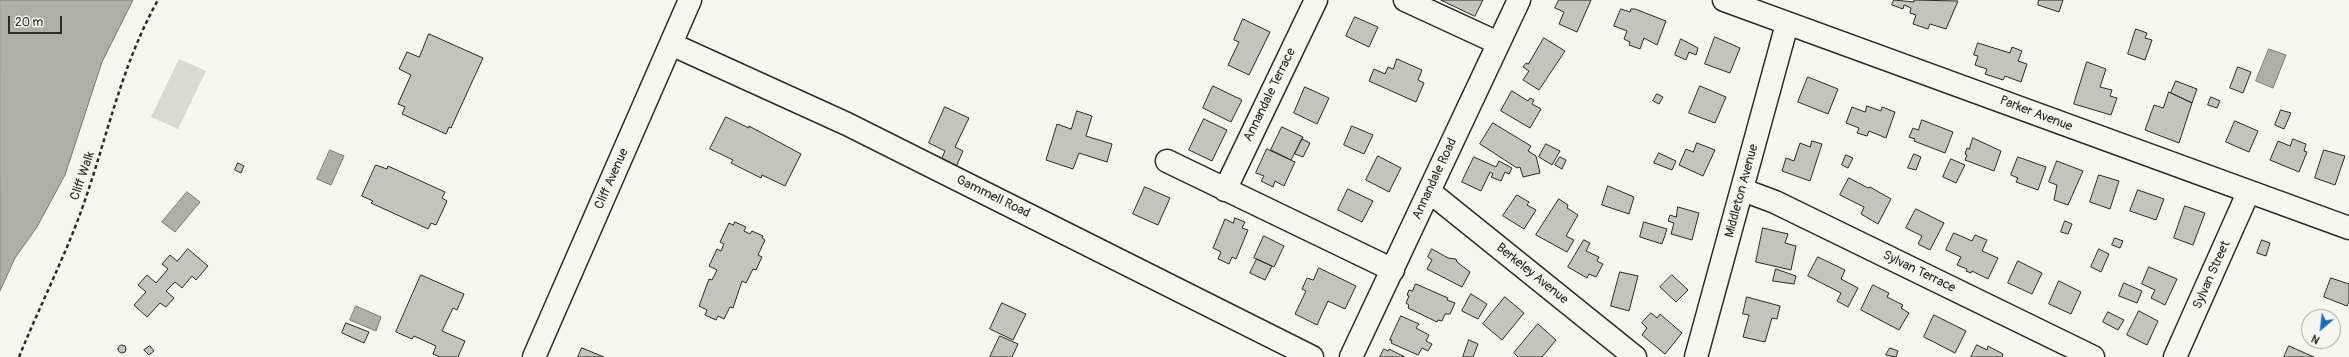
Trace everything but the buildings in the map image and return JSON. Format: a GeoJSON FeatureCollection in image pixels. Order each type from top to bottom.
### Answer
{"type":"FeatureCollection","features":[{"type":"Feature","properties":{"kind":"street","name":"Cliff Avenue"},"geometry":{"type":"LineString","coordinates":[[534,357],[690,0]]}},
{"type":"Feature","properties":{"kind":"street","name":"Annandale Terrace"},"geometry":{"type":"LineString","coordinates":[[1225,190],[1316,0]]}},
{"type":"Feature","properties":{"kind":"street"},"geometry":{"type":"LineString","coordinates":[[1405,0],[1498,43]]}},
{"type":"Feature","properties":{"kind":"street","name":"Annandale Road"},"geometry":{"type":"LineString","coordinates":[[1352,357],[1519,0]]}},
{"type":"Feature","properties":{"kind":"street","name":"Parker Avenue"},"geometry":{"type":"LineString","coordinates":[[1724,0],[1959,85],[2248,193],[2349,228]]}},
{"type":"Feature","properties":{"kind":"street","name":"Middleton Avenue"},"geometry":{"type":"LineString","coordinates":[[1696,357],[1743,190],[1787,24]]}},
{"type":"Feature","properties":{"kind":"street","name":"Gammell Road"},"geometry":{"type":"LineString","coordinates":[[671,44],[854,128],[1312,357]]}},
{"type":"Feature","properties":{"kind":"street"},"geometry":{"type":"LineString","coordinates":[[1166,161],[1393,270]]}},
{"type":"Feature","properties":{"kind":"street","name":"Sylvan Terrace"},"geometry":{"type":"LineString","coordinates":[[1743,190],[1775,202],[2093,357]]}},
{"type":"Feature","properties":{"kind":"street","name":"Berkeley Avenue"},"geometry":{"type":"LineString","coordinates":[[1430,192],[1635,357]]}},
{"type":"Feature","properties":{"kind":"street","name":"Sylvan Street"},"geometry":{"type":"LineString","coordinates":[[2175,357],[2248,193]]}},
{"type":"Feature","properties":{"kind":"path","name":"Cliff Walk"},"geometry":{"type":"LineString","coordinates":[[19,357],[71,239],[103,148],[123,76],[158,0]]}},
{"type":"Feature","properties":{"kind":"shaded area"},"geometry":{"type":"Polygon","coordinates":[[[0,0],[133,0],[102,62],[65,175],[37,227],[15,258],[0,291],[0,0]]]}},
{"type":"Feature","properties":{"kind":"shaded area"},"geometry":{"type":"Polygon","coordinates":[[[2269,49],[2286,55],[2273,88],[2256,81],[2269,49]]]}},
{"type":"Feature","properties":{"kind":"shaded area"},"geometry":{"type":"Polygon","coordinates":[[[179,59],[206,71],[178,129],[151,117],[179,59]]]}},
{"type":"Feature","properties":{"kind":"shaded area"},"geometry":{"type":"Polygon","coordinates":[[[330,150],[344,156],[331,185],[317,179],[330,150]]]}},
{"type":"Feature","properties":{"kind":"shaded area"},"geometry":{"type":"Polygon","coordinates":[[[187,192],[200,202],[175,232],[162,222],[187,192]]]}},
{"type":"Feature","properties":{"kind":"shaded area"},"geometry":{"type":"Polygon","coordinates":[[[356,306],[381,317],[376,331],[350,320],[356,306]]]}}]}
